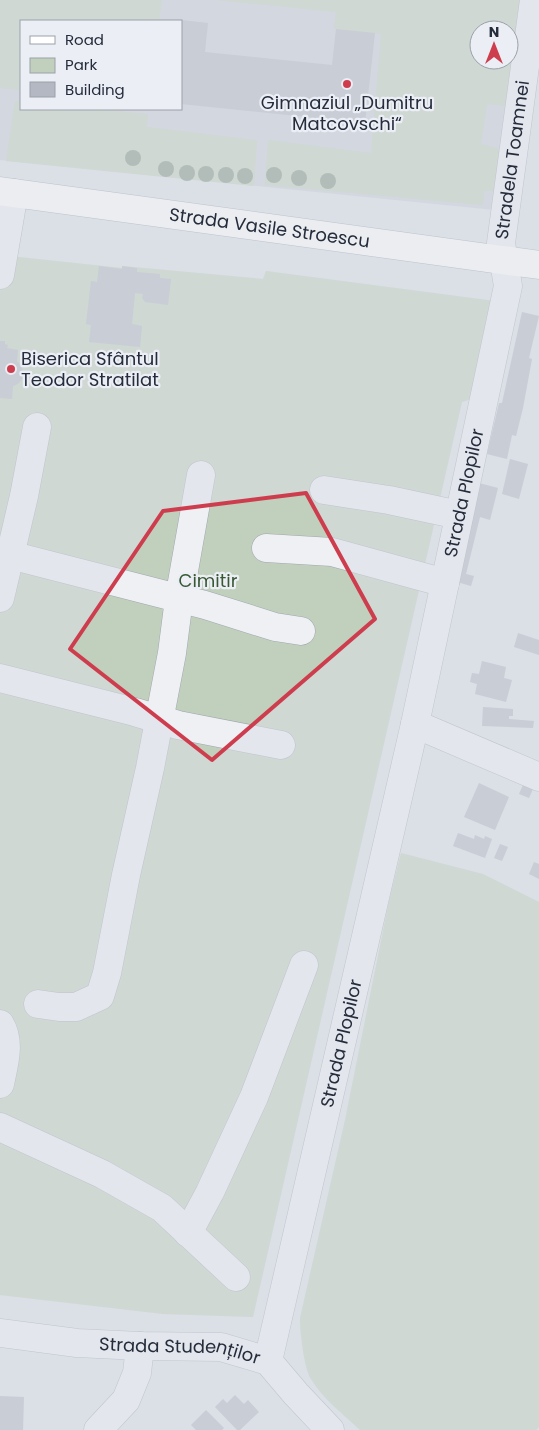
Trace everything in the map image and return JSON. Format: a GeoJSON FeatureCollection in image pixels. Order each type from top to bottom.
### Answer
{"type":"FeatureCollection","features":[{"type":"Feature","properties":{"kind":"main road","name":"Strada Vasile Stroescu"},"geometry":{"type":"LineString","coordinates":[[7,192],[539,264]]}},
{"type":"Feature","properties":{"kind":"street","name":"Stradela Toamnei"},"geometry":{"type":"LineString","coordinates":[[503,260],[501,243],[534,0]]}},
{"type":"Feature","properties":{"kind":"street"},"geometry":{"type":"LineString","coordinates":[[0,275],[7,192]]}},
{"type":"Feature","properties":{"kind":"street","name":"Strada Plopilor"},"geometry":{"type":"LineString","coordinates":[[268,1361],[415,724],[460,515],[508,286],[503,260]]}},
{"type":"Feature","properties":{"kind":"street"},"geometry":{"type":"LineString","coordinates":[[0,598],[24,496],[37,427]]}},
{"type":"Feature","properties":{"kind":"street"},"geometry":{"type":"LineString","coordinates":[[38,1004],[76,1007],[100,996],[107,973],[126,875],[150,768],[172,654],[179,598],[202,475]]}},
{"type":"Feature","properties":{"kind":"street"},"geometry":{"type":"LineString","coordinates":[[324,490],[389,500],[460,515]]}},
{"type":"Feature","properties":{"kind":"street"},"geometry":{"type":"LineString","coordinates":[[266,548],[332,552],[445,583]]}},
{"type":"Feature","properties":{"kind":"street"},"geometry":{"type":"LineString","coordinates":[[10,555],[179,598],[274,627],[301,631]]}},
{"type":"Feature","properties":{"kind":"street"},"geometry":{"type":"LineString","coordinates":[[0,678],[135,712],[178,725],[282,745]]}},
{"type":"Feature","properties":{"kind":"street"},"geometry":{"type":"LineString","coordinates":[[415,724],[539,778]]}},
{"type":"Feature","properties":{"kind":"street"},"geometry":{"type":"LineString","coordinates":[[188,1233],[210,1192],[254,1097],[304,965]]}},
{"type":"Feature","properties":{"kind":"street"},"geometry":{"type":"LineString","coordinates":[[0,1024],[6,1033],[6,1058],[0,1084]]}},
{"type":"Feature","properties":{"kind":"street"},"geometry":{"type":"LineString","coordinates":[[0,1127],[111,1179],[162,1208],[236,1277]]}},
{"type":"Feature","properties":{"kind":"street","name":"Strada Studenților"},"geometry":{"type":"LineString","coordinates":[[0,1333],[78,1343],[220,1347],[268,1361],[330,1430]]}},
{"type":"Feature","properties":{"kind":"street"},"geometry":{"type":"LineString","coordinates":[[98,1430],[126,1400],[136,1373],[140,1346]]}},
{"type":"Feature","properties":{"kind":"highlighted area"},"geometry":{"type":"Polygon","coordinates":[[[306,493],[375,619],[212,760],[70,649],[163,511],[306,493]]]}},
{"type":"Feature","properties":{"kind":"shaded area","name":"Gimnaziul „Dumitru Matcovschi“"},"geometry":{"type":"Polygon","coordinates":[[[0,0],[525,0],[519,42],[519,20],[469,20],[469,70],[515,70],[495,210],[0,160],[0,0]]]}},
{"type":"Feature","properties":{"kind":"green space"},"geometry":{"type":"Polygon","coordinates":[[[0,0],[162,0],[159,20],[20,20],[20,90],[0,88],[0,0]]]}},
{"type":"Feature","properties":{"kind":"green space"},"geometry":{"type":"Polygon","coordinates":[[[216,0],[522,0],[519,21],[469,20],[469,70],[512,70],[507,106],[487,104],[481,144],[500,149],[494,191],[484,191],[483,205],[265,185],[268,140],[371,153],[381,34],[334,28],[336,12],[216,0]]]}},
{"type":"Feature","properties":{"kind":"green space"},"geometry":{"type":"Polygon","coordinates":[[[15,101],[20,101],[20,110],[106,110],[148,114],[147,127],[257,140],[254,186],[6,161],[15,101]]]}},
{"type":"Feature","properties":{"kind":"green space","name":"Cimitir"},"geometry":{"type":"Polygon","coordinates":[[[0,255],[122,268],[122,266],[263,279],[266,271],[495,301],[471,399],[462,402],[253,1317],[163,1314],[0,1295],[0,255]]]}},
{"type":"Feature","properties":{"kind":"green space"},"geometry":{"type":"Polygon","coordinates":[[[401,853],[483,874],[539,902],[539,1427],[536,1430],[360,1430],[321,1393],[311,1379],[304,1359],[300,1318],[345,1120],[389,901],[401,853]]]}},
{"type":"Feature","properties":{"kind":"building"},"geometry":{"type":"Polygon","coordinates":[[[182,20],[208,23],[205,52],[332,65],[336,29],[375,33],[365,123],[182,104],[182,20]]]}},
{"type":"Feature","properties":{"kind":"building"},"geometry":{"type":"Polygon","coordinates":[[[99,266],[122,269],[122,266],[137,268],[137,272],[160,274],[160,278],[171,279],[168,305],[145,302],[142,298],[143,294],[135,293],[132,324],[142,326],[140,347],[89,342],[91,325],[86,324],[91,281],[97,282],[99,266]]]}},
{"type":"Feature","properties":{"kind":"building"},"geometry":{"type":"Polygon","coordinates":[[[522,312],[539,316],[529,358],[532,359],[523,408],[516,436],[512,435],[507,459],[487,454],[499,403],[502,403],[522,312]]]}},
{"type":"Feature","properties":{"kind":"building","name":"Biserica Sfântul Teodor Stratilat"},"geometry":{"type":"Polygon","coordinates":[[[0,341],[5,341],[5,344],[8,345],[7,348],[18,350],[17,361],[23,372],[22,379],[13,386],[12,399],[0,398],[0,341]]]}},
{"type":"Feature","properties":{"kind":"building"},"geometry":{"type":"Polygon","coordinates":[[[510,459],[528,464],[519,499],[502,494],[510,459]]]}},
{"type":"Feature","properties":{"kind":"building"},"geometry":{"type":"Polygon","coordinates":[[[479,483],[498,488],[490,520],[480,517],[466,574],[474,576],[471,586],[457,582],[479,483]]]}},
{"type":"Feature","properties":{"kind":"building"},"geometry":{"type":"Polygon","coordinates":[[[518,633],[539,640],[539,655],[514,647],[518,633]]]}},
{"type":"Feature","properties":{"kind":"building"},"geometry":{"type":"Polygon","coordinates":[[[482,661],[506,667],[504,678],[512,680],[506,702],[475,694],[477,684],[470,682],[472,673],[479,674],[482,661]]]}},
{"type":"Feature","properties":{"kind":"building"},"geometry":{"type":"Polygon","coordinates":[[[483,707],[513,709],[513,716],[509,716],[509,719],[534,721],[533,728],[482,726],[483,707]]]}},
{"type":"Feature","properties":{"kind":"building"},"geometry":{"type":"Polygon","coordinates":[[[479,783],[509,797],[495,830],[464,817],[479,783]]]}},
{"type":"Feature","properties":{"kind":"building"},"geometry":{"type":"Polygon","coordinates":[[[523,785],[533,789],[529,798],[519,794],[523,785]]]}},
{"type":"Feature","properties":{"kind":"building"},"geometry":{"type":"Polygon","coordinates":[[[458,833],[474,839],[475,835],[484,839],[485,836],[492,839],[485,858],[453,846],[458,833]]]}},
{"type":"Feature","properties":{"kind":"building"},"geometry":{"type":"Polygon","coordinates":[[[500,844],[508,847],[502,861],[494,858],[500,844]]]}},
{"type":"Feature","properties":{"kind":"building"},"geometry":{"type":"Polygon","coordinates":[[[534,862],[539,864],[539,879],[529,874],[534,862]]]}},
{"type":"Feature","properties":{"kind":"building"},"geometry":{"type":"Polygon","coordinates":[[[235,1395],[244,1404],[248,1400],[259,1412],[240,1430],[237,1430],[215,1407],[223,1399],[227,1403],[235,1395]]]}},
{"type":"Feature","properties":{"kind":"building"},"geometry":{"type":"Polygon","coordinates":[[[0,1396],[24,1397],[23,1430],[0,1430],[0,1396]]]}},
{"type":"Feature","properties":{"kind":"building"},"geometry":{"type":"Polygon","coordinates":[[[206,1410],[224,1428],[222,1430],[196,1430],[191,1425],[206,1410]]]}},
{"type":"Feature","properties":{"kind":"place","name":"Gimnaziul „Dumitru Matcovschi“"},"geometry":{"type":"Point","coordinates":[347,84]}},
{"type":"Feature","properties":{"kind":"place","name":"Biserica Sfântul Teodor Stratilat"},"geometry":{"type":"Point","coordinates":[11,369]}}]}
